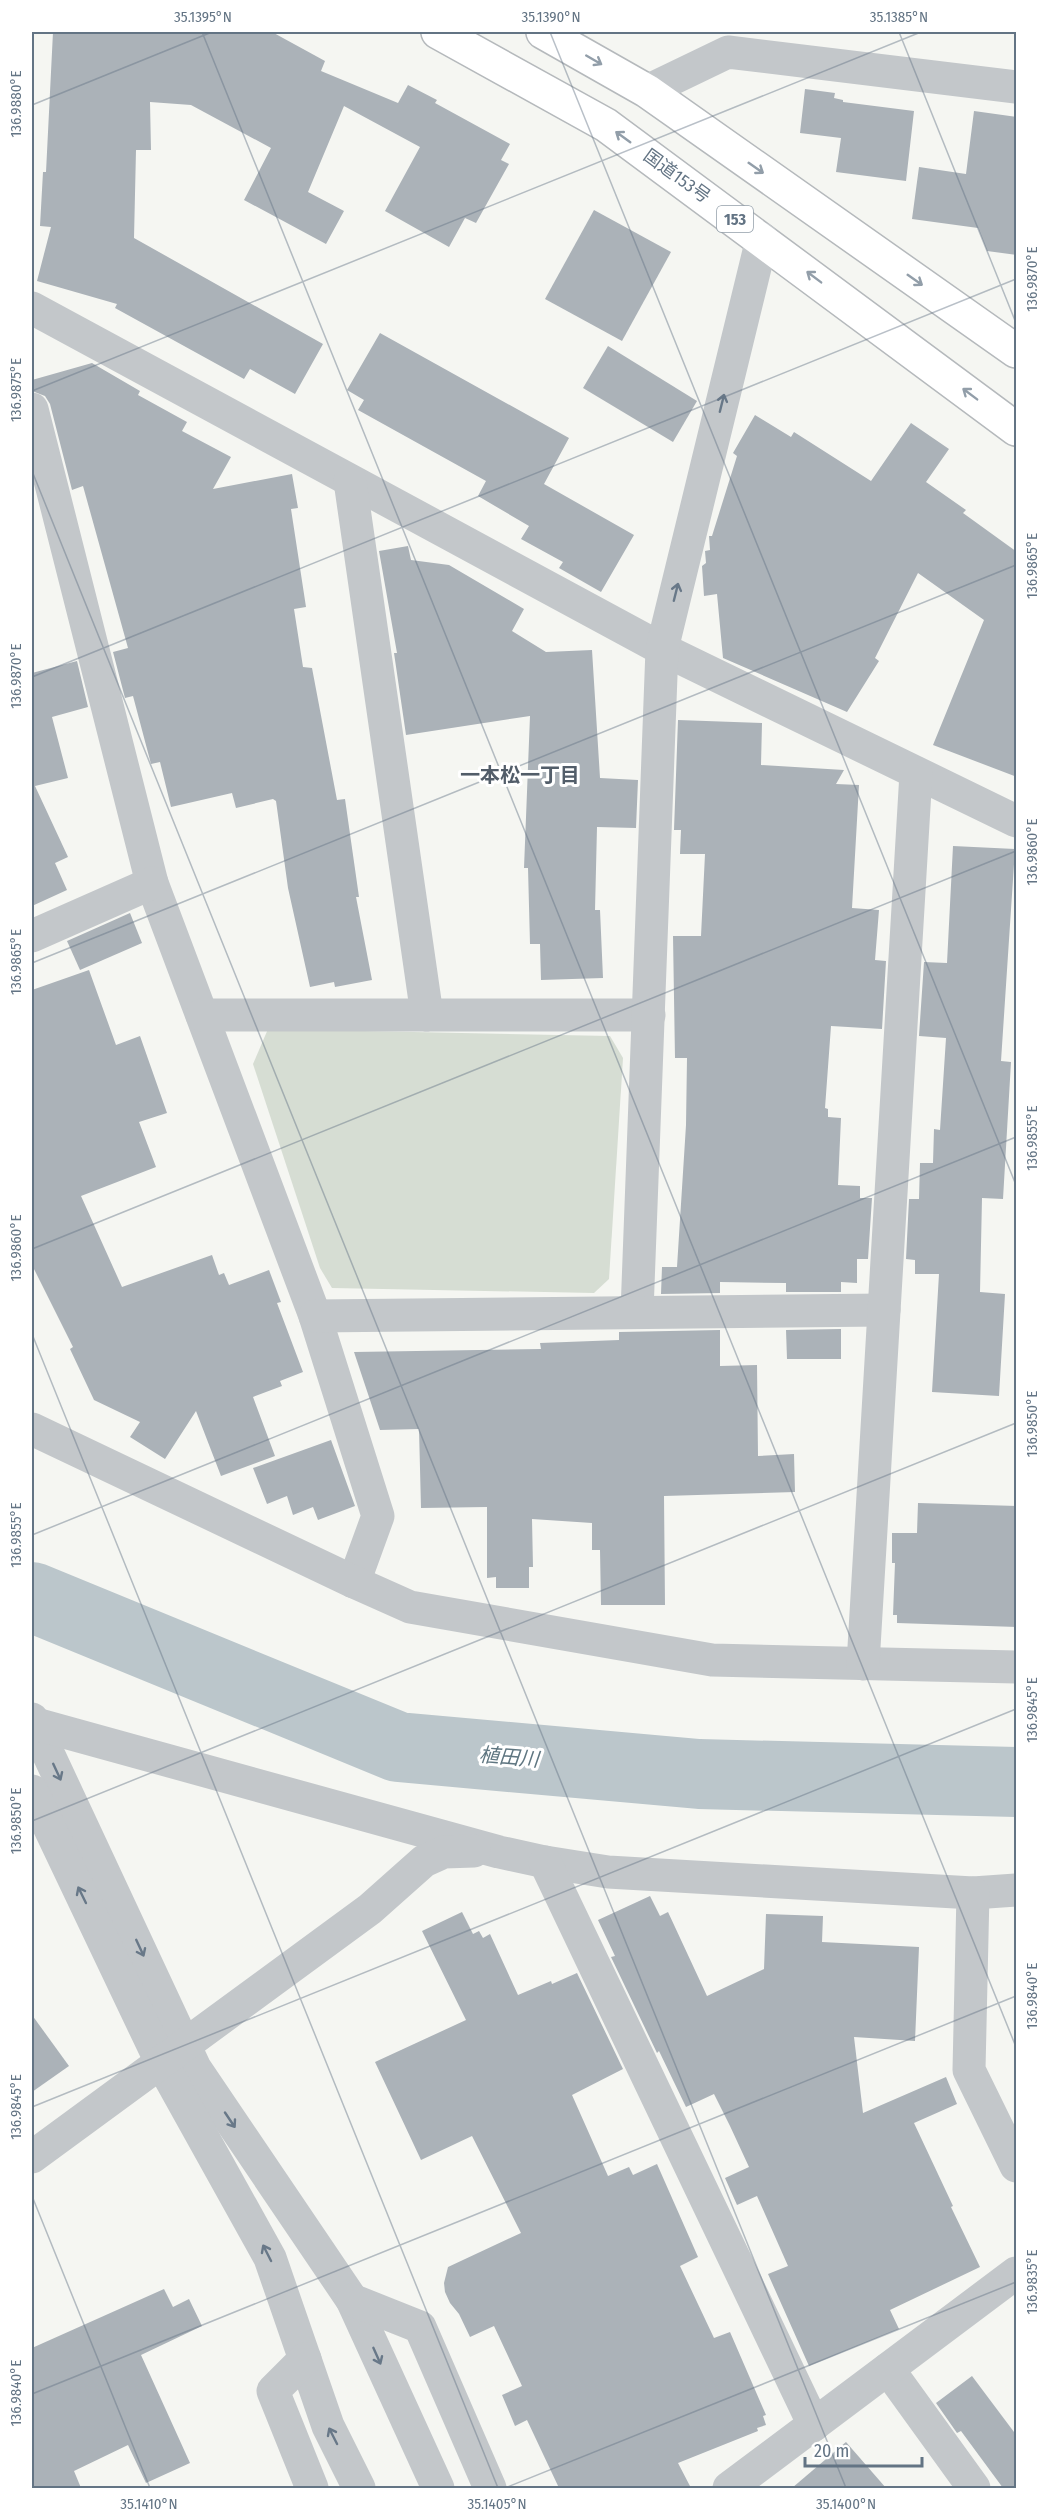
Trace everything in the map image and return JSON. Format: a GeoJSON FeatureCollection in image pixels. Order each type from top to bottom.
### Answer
{"type":"FeatureCollection","features":[{"type":"Feature","properties":{"kind":"highway","name":"国道153号"},"geometry":{"type":"LineString","coordinates":[[438,32],[606,125],[1017,429]]}},
{"type":"Feature","properties":{"kind":"highway"},"geometry":{"type":"LineString","coordinates":[[543,32],[647,91],[1017,351]]}},
{"type":"Feature","properties":{"kind":"street"},"geometry":{"type":"LineString","coordinates":[[647,91],[728,42],[1017,87]]}},
{"type":"Feature","properties":{"kind":"street"},"geometry":{"type":"LineString","coordinates":[[637,1312],[662,649],[762,239]]}},
{"type":"Feature","properties":{"kind":"street"},"geometry":{"type":"LineString","coordinates":[[32,308],[662,649],[1017,821]]}},
{"type":"Feature","properties":{"kind":"street"},"geometry":{"type":"LineString","coordinates":[[32,409],[152,883],[315,1316],[378,1516],[354,1582]]}},
{"type":"Feature","properties":{"kind":"street"},"geometry":{"type":"LineString","coordinates":[[350,481],[427,1015]]}},
{"type":"Feature","properties":{"kind":"street"},"geometry":{"type":"LineString","coordinates":[[863,1664],[916,773]]}},
{"type":"Feature","properties":{"kind":"street"},"geometry":{"type":"LineString","coordinates":[[32,936],[152,883]]}},
{"type":"Feature","properties":{"kind":"street"},"geometry":{"type":"LineString","coordinates":[[202,1015],[649,1015]]}},
{"type":"Feature","properties":{"kind":"street"},"geometry":{"type":"LineString","coordinates":[[315,1316],[884,1310]]}},
{"type":"Feature","properties":{"kind":"street"},"geometry":{"type":"LineString","coordinates":[[32,1429],[410,1607],[712,1660],[1017,1667]]}},
{"type":"Feature","properties":{"kind":"street"},"geometry":{"type":"LineString","coordinates":[[32,1722],[499,1852],[545,1862],[608,1872],[973,1893],[1017,1890]]}},
{"type":"Feature","properties":{"kind":"street"},"geometry":{"type":"LineString","coordinates":[[32,1722],[173,2053],[270,2258],[328,2427],[359,2488]]}},
{"type":"Feature","properties":{"kind":"street"},"geometry":{"type":"LineString","coordinates":[[32,1791],[173,2053],[195,2068],[352,2301],[438,2488]]}},
{"type":"Feature","properties":{"kind":"street"},"geometry":{"type":"LineString","coordinates":[[32,2157],[370,1909],[424,1861],[444,1852],[466,1850],[499,1852]]}},
{"type":"Feature","properties":{"kind":"street"},"geometry":{"type":"LineString","coordinates":[[545,1862],[814,2425]]}},
{"type":"Feature","properties":{"kind":"street"},"geometry":{"type":"LineString","coordinates":[[973,1893],[969,2070],[1017,2166]]}},
{"type":"Feature","properties":{"kind":"street"},"geometry":{"type":"LineString","coordinates":[[729,2488],[1017,2273]]}},
{"type":"Feature","properties":{"kind":"street"},"geometry":{"type":"LineString","coordinates":[[352,2301],[420,2327],[490,2488]]}},
{"type":"Feature","properties":{"kind":"street"},"geometry":{"type":"LineString","coordinates":[[305,2359],[273,2391],[312,2488]]}},
{"type":"Feature","properties":{"kind":"street"},"geometry":{"type":"LineString","coordinates":[[888,2369],[974,2488]]}},
{"type":"Feature","properties":{"kind":"shaded area"},"geometry":{"type":"Polygon","coordinates":[[[268,1029],[610,1036],[623,1058],[609,1279],[594,1293],[332,1288],[320,1268],[253,1064],[268,1029]]]}},
{"type":"Feature","properties":{"kind":"building"},"geometry":{"type":"Polygon","coordinates":[[[53,32],[272,32],[325,61],[321,71],[398,103],[408,85],[437,100],[435,103],[510,144],[501,160],[509,164],[476,223],[465,218],[449,247],[385,211],[420,147],[344,106],[308,192],[344,211],[326,244],[244,200],[271,148],[191,105],[150,102],[151,150],[136,150],[134,238],[323,344],[295,394],[250,369],[244,379],[115,308],[117,304],[37,281],[51,227],[40,226],[43,172],[46,172],[53,32]]]}},
{"type":"Feature","properties":{"kind":"building"},"geometry":{"type":"Polygon","coordinates":[[[805,89],[835,93],[834,98],[843,100],[843,102],[914,111],[906,181],[836,172],[841,138],[800,133],[805,89]]]}},
{"type":"Feature","properties":{"kind":"building"},"geometry":{"type":"Polygon","coordinates":[[[974,111],[1017,117],[1017,255],[987,251],[978,228],[912,219],[919,167],[966,174],[974,111]]]}},
{"type":"Feature","properties":{"kind":"building"},"geometry":{"type":"Polygon","coordinates":[[[594,210],[671,252],[622,341],[545,299],[594,210]]]}},
{"type":"Feature","properties":{"kind":"building"},"geometry":{"type":"Polygon","coordinates":[[[380,333],[569,438],[544,484],[634,535],[601,592],[559,568],[563,562],[521,539],[529,526],[478,496],[486,481],[358,410],[364,400],[347,390],[380,333]]]}},
{"type":"Feature","properties":{"kind":"building"},"geometry":{"type":"Polygon","coordinates":[[[608,346],[697,401],[673,442],[583,388],[608,346]]]}},
{"type":"Feature","properties":{"kind":"building"},"geometry":{"type":"Polygon","coordinates":[[[92,363],[140,391],[138,395],[187,422],[182,431],[231,457],[213,489],[292,474],[298,508],[291,509],[306,607],[294,609],[303,667],[312,668],[337,800],[345,799],[359,897],[356,897],[372,980],[335,987],[334,982],[310,987],[288,888],[276,801],[273,799],[236,808],[232,793],[171,807],[160,762],[151,764],[133,696],[125,698],[113,652],[128,648],[83,486],[72,490],[50,404],[45,396],[32,391],[32,380],[92,363]]]}},
{"type":"Feature","properties":{"kind":"building"},"geometry":{"type":"Polygon","coordinates":[[[755,415],[791,437],[794,432],[871,481],[911,423],[949,449],[926,482],[966,510],[963,513],[1017,552],[1017,777],[933,745],[984,620],[918,573],[875,658],[879,661],[847,712],[723,658],[717,594],[704,596],[702,566],[706,563],[705,551],[710,550],[709,536],[712,536],[737,456],[733,453],[755,415]]]}},
{"type":"Feature","properties":{"kind":"building"},"geometry":{"type":"Polygon","coordinates":[[[408,546],[411,560],[449,565],[524,609],[512,631],[546,652],[592,650],[600,778],[638,780],[636,828],[597,827],[595,910],[600,910],[603,978],[541,980],[540,944],[530,944],[528,868],[524,868],[530,716],[406,735],[394,653],[397,653],[379,551],[408,546]]]}},
{"type":"Feature","properties":{"kind":"building"},"geometry":{"type":"Polygon","coordinates":[[[77,661],[88,707],[52,717],[68,778],[35,786],[68,857],[55,863],[67,890],[32,906],[32,673],[77,661]]]}},
{"type":"Feature","properties":{"kind":"building"},"geometry":{"type":"Polygon","coordinates":[[[678,720],[762,723],[761,765],[844,770],[836,784],[859,785],[852,908],[879,910],[875,960],[886,961],[882,1029],[831,1026],[825,1108],[828,1109],[828,1117],[841,1118],[838,1185],[860,1186],[860,1198],[872,1198],[868,1259],[857,1259],[857,1283],[841,1282],[841,1292],[786,1292],[786,1283],[720,1282],[720,1293],[661,1294],[662,1267],[677,1267],[686,1125],[687,1058],[675,1058],[673,936],[701,936],[705,854],[680,854],[681,830],[674,830],[678,720]]]}},
{"type":"Feature","properties":{"kind":"building"},"geometry":{"type":"Polygon","coordinates":[[[953,846],[1015,849],[1001,1061],[1011,1062],[1003,1199],[982,1198],[980,1292],[1005,1294],[999,1396],[932,1392],[939,1274],[915,1274],[915,1260],[906,1259],[909,1199],[919,1199],[920,1163],[933,1163],[934,1129],[940,1130],[946,1038],[919,1036],[924,962],[947,963],[953,846]]]}},
{"type":"Feature","properties":{"kind":"building"},"geometry":{"type":"Polygon","coordinates":[[[130,913],[142,943],[80,970],[67,941],[130,913]]]}},
{"type":"Feature","properties":{"kind":"building"},"geometry":{"type":"Polygon","coordinates":[[[89,970],[116,1045],[140,1036],[167,1113],[139,1122],[156,1167],[81,1196],[122,1287],[212,1255],[219,1275],[224,1273],[229,1285],[269,1270],[281,1302],[277,1303],[303,1372],[280,1381],[282,1386],[253,1397],[275,1456],[221,1476],[196,1411],[165,1459],[130,1437],[140,1422],[94,1400],[70,1349],[73,1347],[32,1265],[32,990],[89,970]]]}},
{"type":"Feature","properties":{"kind":"building"},"geometry":{"type":"Polygon","coordinates":[[[841,1329],[841,1359],[787,1359],[786,1330],[841,1329]]]}},
{"type":"Feature","properties":{"kind":"building"},"geometry":{"type":"Polygon","coordinates":[[[720,1330],[720,1366],[757,1365],[758,1456],[794,1454],[795,1492],[664,1496],[665,1605],[601,1605],[600,1550],[592,1550],[592,1523],[532,1519],[533,1567],[529,1567],[529,1588],[496,1588],[496,1577],[487,1578],[487,1507],[421,1508],[419,1429],[380,1430],[354,1352],[541,1349],[540,1343],[619,1340],[619,1332],[720,1330]]]}},
{"type":"Feature","properties":{"kind":"building"},"geometry":{"type":"Polygon","coordinates":[[[331,1440],[355,1506],[318,1520],[313,1507],[293,1515],[287,1496],[267,1504],[253,1468],[331,1440]]]}},
{"type":"Feature","properties":{"kind":"building"},"geometry":{"type":"Polygon","coordinates":[[[918,1503],[1017,1506],[1017,1627],[897,1623],[897,1615],[893,1615],[895,1563],[892,1563],[892,1533],[917,1533],[918,1503]]]}},
{"type":"Feature","properties":{"kind":"building"},"geometry":{"type":"Polygon","coordinates":[[[650,1896],[660,1916],[668,1912],[707,1996],[764,1969],[766,1914],[823,1916],[822,1942],[919,1947],[915,2041],[854,2037],[863,2113],[946,2077],[957,2104],[914,2123],[980,2267],[890,2310],[899,2329],[809,2366],[768,2274],[788,2266],[757,2196],[737,2205],[725,2178],[749,2167],[730,2126],[714,2094],[686,2107],[611,1957],[615,1956],[598,1920],[650,1896]]]}},
{"type":"Feature","properties":{"kind":"building"},"geometry":{"type":"Polygon","coordinates":[[[462,1912],[473,1934],[479,1931],[483,1938],[490,1934],[518,1995],[577,1973],[623,2069],[572,2095],[608,2176],[629,2167],[633,2175],[657,2164],[698,2257],[680,2266],[714,2338],[730,2332],[766,2415],[763,2416],[766,2425],[757,2428],[758,2431],[678,2463],[691,2488],[559,2488],[527,2420],[515,2426],[502,2395],[522,2386],[494,2326],[470,2337],[445,2292],[444,2283],[448,2267],[521,2233],[472,2136],[421,2160],[375,2062],[466,2020],[422,1931],[462,1912]]]}},
{"type":"Feature","properties":{"kind":"building"},"geometry":{"type":"Polygon","coordinates":[[[32,2015],[69,2066],[32,2092],[32,2015]]]}},
{"type":"Feature","properties":{"kind":"building"},"geometry":{"type":"Polygon","coordinates":[[[164,2289],[173,2307],[189,2299],[202,2326],[141,2355],[190,2463],[146,2483],[128,2445],[74,2471],[81,2488],[32,2488],[32,2348],[164,2289]]]}},
{"type":"Feature","properties":{"kind":"building"},"geometry":{"type":"Polygon","coordinates":[[[972,2376],[1017,2436],[1017,2488],[1003,2488],[961,2431],[957,2433],[936,2403],[972,2376]]]}},
{"type":"Feature","properties":{"kind":"building"},"geometry":{"type":"Polygon","coordinates":[[[846,2442],[886,2488],[792,2488],[846,2442]]]}},
{"type":"Feature","properties":{"kind":"waterway","name":"植田川"},"geometry":{"type":"LineString","coordinates":[[32,1597],[398,1747],[699,1774],[1016,1782]]}},
{"type":"Feature","properties":{"kind":"district","name":"一本松一丁目"},"geometry":{"type":"Point","coordinates":[520,775]}}]}
